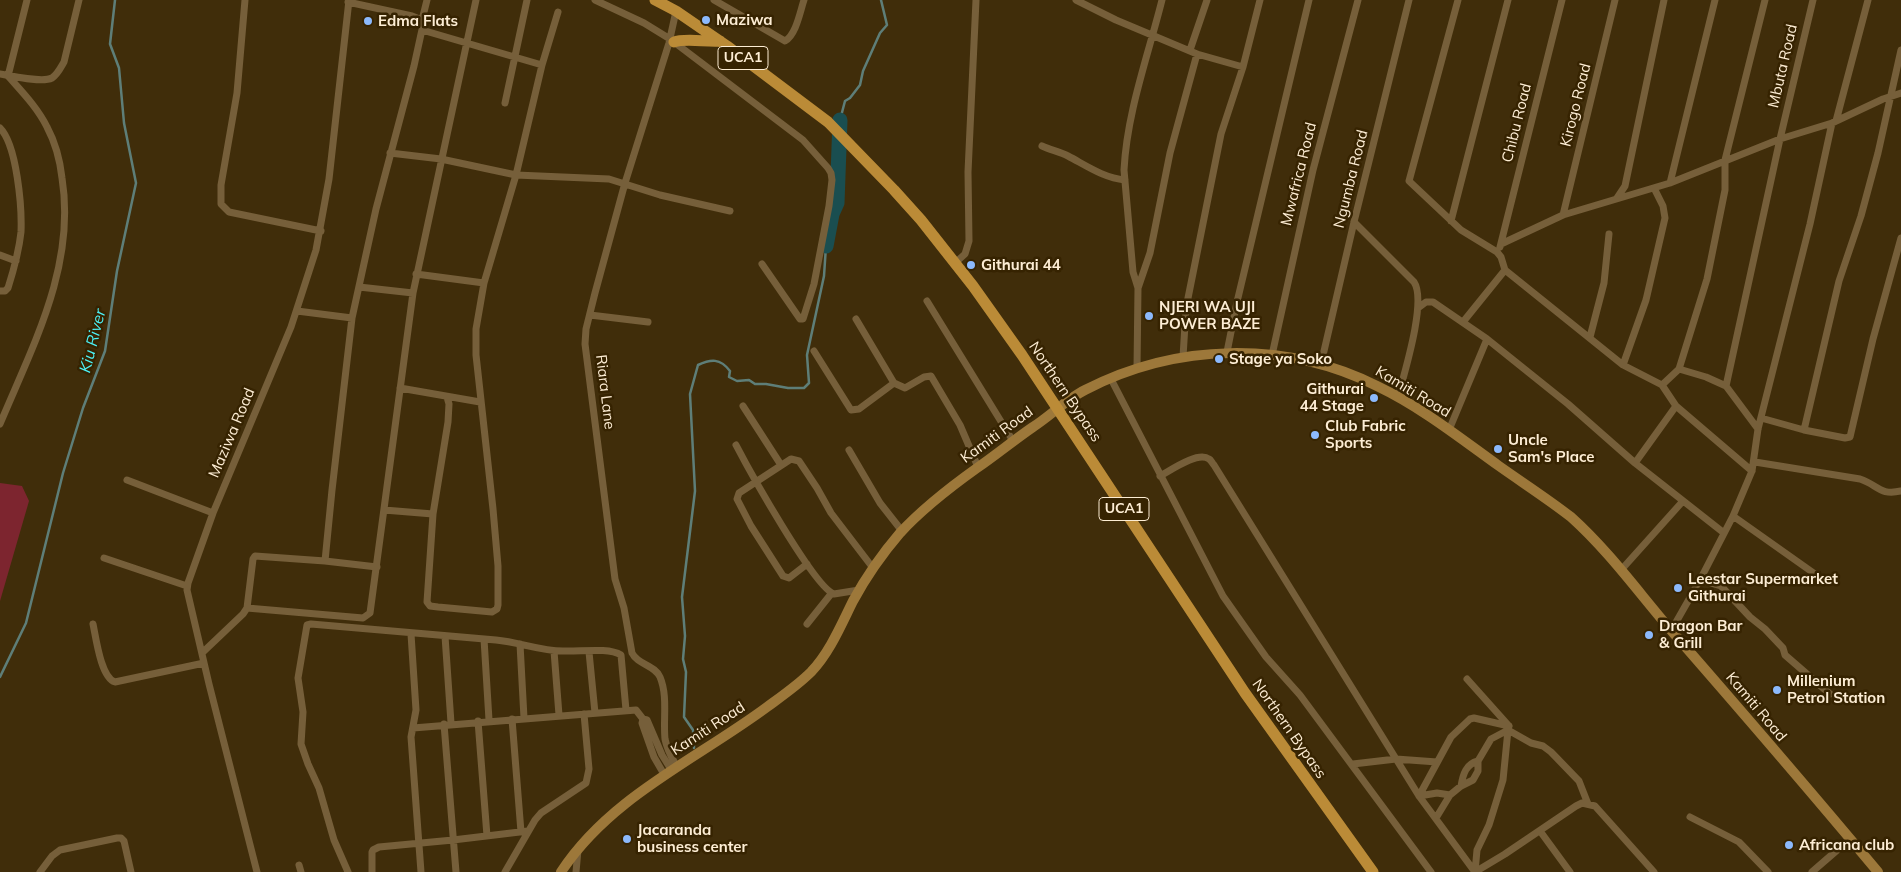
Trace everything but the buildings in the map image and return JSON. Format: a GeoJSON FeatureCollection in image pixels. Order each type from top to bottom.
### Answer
{"type":"FeatureCollection","features":[{"type":"Feature","properties":{"kind":"main road","name":"Northern Bypass"},"geometry":{"type":"LineString","coordinates":[[655,0],[672,6],[828,122],[921,220],[1022,355],[1245,693],[1373,872]]}},
{"type":"Feature","properties":{"kind":"main road"},"geometry":{"type":"LineString","coordinates":[[672,41],[720,41]]}},
{"type":"Feature","properties":{"kind":"main road","name":"Kamiti Road"},"geometry":{"type":"LineString","coordinates":[[561,872],[578,848],[609,816],[671,772],[749,721],[797,685],[813,670],[824,656],[873,568],[902,531],[934,500],[1082,391],[1137,368],[1183,357],[1227,352],[1272,355],[1321,364],[1366,380],[1398,397],[1449,430],[1571,517],[1622,569],[1671,631],[1878,872]]}},
{"type":"Feature","properties":{"kind":"street"},"geometry":{"type":"LineString","coordinates":[[8,76],[27,0]]}},
{"type":"Feature","properties":{"kind":"street"},"geometry":{"type":"LineString","coordinates":[[0,74],[44,80],[52,78],[64,62],[79,0]]}},
{"type":"Feature","properties":{"kind":"street"},"geometry":{"type":"LineString","coordinates":[[245,0],[237,93],[221,185],[220,197],[222,204],[229,212],[321,231]]}},
{"type":"Feature","properties":{"kind":"street"},"geometry":{"type":"LineString","coordinates":[[325,561],[352,318],[390,153],[414,66],[426,0]]}},
{"type":"Feature","properties":{"kind":"street"},"geometry":{"type":"LineString","coordinates":[[247,608],[363,618],[370,613],[416,274],[476,0]]}},
{"type":"Feature","properties":{"kind":"street"},"geometry":{"type":"LineString","coordinates":[[505,103],[527,0]]}},
{"type":"Feature","properties":{"kind":"street"},"geometry":{"type":"LineString","coordinates":[[595,0],[644,23],[672,41],[803,140],[831,173],[829,206],[823,238],[814,284],[803,319],[800,319],[793,311],[762,264]]}},
{"type":"Feature","properties":{"kind":"street"},"geometry":{"type":"LineString","coordinates":[[714,0],[782,42],[789,39],[804,0]]}},
{"type":"Feature","properties":{"kind":"street"},"geometry":{"type":"LineString","coordinates":[[955,263],[964,254],[969,241],[968,172],[976,0]]}},
{"type":"Feature","properties":{"kind":"street"},"geometry":{"type":"LineString","coordinates":[[1076,0],[1116,20],[1194,52],[1243,67]]}},
{"type":"Feature","properties":{"kind":"street"},"geometry":{"type":"LineString","coordinates":[[1137,368],[1138,288],[1133,272],[1125,156],[1133,108],[1162,0]]}},
{"type":"Feature","properties":{"kind":"street"},"geometry":{"type":"LineString","coordinates":[[1138,288],[1150,253],[1170,152],[1206,0]]}},
{"type":"Feature","properties":{"kind":"street"},"geometry":{"type":"LineString","coordinates":[[1183,357],[1186,308],[1222,134],[1243,67],[1260,0]]}},
{"type":"Feature","properties":{"kind":"street"},"geometry":{"type":"LineString","coordinates":[[1227,352],[1308,0]]}},
{"type":"Feature","properties":{"kind":"street","name":"Mwafrica Road"},"geometry":{"type":"LineString","coordinates":[[1272,355],[1313,170],[1358,0]]}},
{"type":"Feature","properties":{"kind":"street","name":"Ngumba Road"},"geometry":{"type":"LineString","coordinates":[[1321,364],[1409,0]]}},
{"type":"Feature","properties":{"kind":"street"},"geometry":{"type":"LineString","coordinates":[[1458,0],[1409,181],[1451,221],[1497,252],[1505,270],[1623,365],[1662,385],[1676,406],[1752,470]]}},
{"type":"Feature","properties":{"kind":"street"},"geometry":{"type":"LineString","coordinates":[[1451,221],[1508,0]]}},
{"type":"Feature","properties":{"kind":"street","name":"Chibu Road"},"geometry":{"type":"LineString","coordinates":[[1497,252],[1502,244],[1562,0]]}},
{"type":"Feature","properties":{"kind":"street","name":"Kirogo Road"},"geometry":{"type":"LineString","coordinates":[[1563,216],[1615,0]]}},
{"type":"Feature","properties":{"kind":"street"},"geometry":{"type":"LineString","coordinates":[[1617,198],[1625,186],[1664,0]]}},
{"type":"Feature","properties":{"kind":"street"},"geometry":{"type":"LineString","coordinates":[[1670,183],[1716,0]]}},
{"type":"Feature","properties":{"kind":"street"},"geometry":{"type":"LineString","coordinates":[[1662,385],[1679,370],[1707,279],[1717,220],[1725,190],[1725,160],[1765,0]]}},
{"type":"Feature","properties":{"kind":"street","name":"Mbuta Road"},"geometry":{"type":"LineString","coordinates":[[1726,386],[1780,139],[1813,0]]}},
{"type":"Feature","properties":{"kind":"street"},"geometry":{"type":"LineString","coordinates":[[1671,631],[1733,516],[1755,462],[1758,429],[1834,122],[1868,0]]}},
{"type":"Feature","properties":{"kind":"street"},"geometry":{"type":"LineString","coordinates":[[348,1],[422,20]]}},
{"type":"Feature","properties":{"kind":"street","name":"Maziwa Road"},"geometry":{"type":"LineString","coordinates":[[257,872],[188,598],[188,586],[213,514],[297,311],[321,231],[330,171],[348,1]]}},
{"type":"Feature","properties":{"kind":"street","name":"Riara Lane"},"geometry":{"type":"LineString","coordinates":[[671,772],[666,741],[664,694],[661,678],[658,673],[636,659],[632,653],[624,608],[613,567],[585,344],[590,315],[625,183],[672,41],[672,6]]}},
{"type":"Feature","properties":{"kind":"street"},"geometry":{"type":"LineString","coordinates":[[448,397],[448,422],[432,514],[427,604],[438,607],[492,612],[496,611],[498,605],[498,566],[475,341],[478,310],[484,283],[516,175],[542,65],[558,12]]}},
{"type":"Feature","properties":{"kind":"street"},"geometry":{"type":"LineString","coordinates":[[422,30],[542,65]]}},
{"type":"Feature","properties":{"kind":"street"},"geometry":{"type":"LineString","coordinates":[[1804,430],[1840,281],[1861,216],[1878,153],[1901,50]]}},
{"type":"Feature","properties":{"kind":"street"},"geometry":{"type":"LineString","coordinates":[[0,424],[50,303],[64,242],[65,218],[63,183],[54,143],[48,128],[35,107],[8,76]]}},
{"type":"Feature","properties":{"kind":"street"},"geometry":{"type":"LineString","coordinates":[[1502,244],[1563,216],[1670,183],[1780,139],[1834,122],[1890,96],[1901,93]]}},
{"type":"Feature","properties":{"kind":"street"},"geometry":{"type":"LineString","coordinates":[[0,128],[6,136],[12,151],[20,201],[21,232],[16,261],[8,288],[0,291]]}},
{"type":"Feature","properties":{"kind":"street"},"geometry":{"type":"LineString","coordinates":[[1042,146],[1066,155],[1115,180],[1126,180]]}},
{"type":"Feature","properties":{"kind":"street"},"geometry":{"type":"LineString","coordinates":[[390,153],[441,159],[516,175],[609,180],[625,183],[660,195],[730,211]]}},
{"type":"Feature","properties":{"kind":"street"},"geometry":{"type":"LineString","coordinates":[[1623,365],[1646,300],[1665,218],[1663,206],[1654,188]]}},
{"type":"Feature","properties":{"kind":"street"},"geometry":{"type":"LineString","coordinates":[[1354,222],[1416,284],[1418,308],[1409,356],[1398,397]]}},
{"type":"Feature","properties":{"kind":"street"},"geometry":{"type":"LineString","coordinates":[[1590,337],[1604,283],[1609,234]]}},
{"type":"Feature","properties":{"kind":"street"},"geometry":{"type":"LineString","coordinates":[[1761,418],[1804,430],[1845,438],[1850,437],[1872,339],[1901,238]]}},
{"type":"Feature","properties":{"kind":"street"},"geometry":{"type":"LineString","coordinates":[[0,255],[16,261]]}},
{"type":"Feature","properties":{"kind":"street"},"geometry":{"type":"LineString","coordinates":[[1464,322],[1505,270]]}},
{"type":"Feature","properties":{"kind":"street"},"geometry":{"type":"LineString","coordinates":[[416,274],[484,283]]}},
{"type":"Feature","properties":{"kind":"street"},"geometry":{"type":"LineString","coordinates":[[359,287],[413,292]]}},
{"type":"Feature","properties":{"kind":"street"},"geometry":{"type":"LineString","coordinates":[[927,301],[1013,441]]}},
{"type":"Feature","properties":{"kind":"street"},"geometry":{"type":"LineString","coordinates":[[1418,308],[1426,302],[1433,302],[1464,322],[1568,404],[1635,463],[1724,533]]}},
{"type":"Feature","properties":{"kind":"street"},"geometry":{"type":"LineString","coordinates":[[297,311],[352,318]]}},
{"type":"Feature","properties":{"kind":"street"},"geometry":{"type":"LineString","coordinates":[[590,315],[648,322]]}},
{"type":"Feature","properties":{"kind":"street"},"geometry":{"type":"LineString","coordinates":[[856,320],[894,383],[905,388],[924,377],[931,376],[960,425],[978,467]]}},
{"type":"Feature","properties":{"kind":"street"},"geometry":{"type":"LineString","coordinates":[[1449,430],[1487,339]]}},
{"type":"Feature","properties":{"kind":"street"},"geometry":{"type":"LineString","coordinates":[[814,351],[851,410],[858,409],[894,383]]}},
{"type":"Feature","properties":{"kind":"street"},"geometry":{"type":"LineString","coordinates":[[1679,370],[1706,377],[1726,386],[1758,429]]}},
{"type":"Feature","properties":{"kind":"street"},"geometry":{"type":"LineString","coordinates":[[1111,379],[1223,596],[1266,657],[1300,695],[1431,872]]}},
{"type":"Feature","properties":{"kind":"street"},"geometry":{"type":"LineString","coordinates":[[400,388],[480,402]]}},
{"type":"Feature","properties":{"kind":"street"},"geometry":{"type":"LineString","coordinates":[[743,406],[781,465]]}},
{"type":"Feature","properties":{"kind":"street"},"geometry":{"type":"LineString","coordinates":[[1635,463],[1676,406]]}},
{"type":"Feature","properties":{"kind":"street"},"geometry":{"type":"LineString","coordinates":[[736,445],[756,482],[807,564],[831,594]]}},
{"type":"Feature","properties":{"kind":"street"},"geometry":{"type":"LineString","coordinates":[[849,450],[880,503],[902,531]]}},
{"type":"Feature","properties":{"kind":"street"},"geometry":{"type":"LineString","coordinates":[[1160,476],[1195,458],[1202,456],[1209,458],[1419,796],[1475,872]]}},
{"type":"Feature","properties":{"kind":"street"},"geometry":{"type":"LineString","coordinates":[[807,564],[789,578],[785,577],[739,506],[737,496],[791,459],[799,461],[831,513],[873,568]]}},
{"type":"Feature","properties":{"kind":"street"},"geometry":{"type":"LineString","coordinates":[[1755,462],[1860,479],[1879,491],[1888,493],[1901,491]]}},
{"type":"Feature","properties":{"kind":"street"},"geometry":{"type":"LineString","coordinates":[[127,480],[213,514]]}},
{"type":"Feature","properties":{"kind":"street"},"geometry":{"type":"LineString","coordinates":[[1622,569],[1683,501]]}},
{"type":"Feature","properties":{"kind":"street"},"geometry":{"type":"LineString","coordinates":[[384,510],[432,514]]}},
{"type":"Feature","properties":{"kind":"street"},"geometry":{"type":"LineString","coordinates":[[1733,516],[1815,574]]}},
{"type":"Feature","properties":{"kind":"street"},"geometry":{"type":"LineString","coordinates":[[202,653],[247,608],[253,559],[255,556],[377,567]]}},
{"type":"Feature","properties":{"kind":"street"},"geometry":{"type":"LineString","coordinates":[[104,558],[188,586]]}},
{"type":"Feature","properties":{"kind":"street"},"geometry":{"type":"LineString","coordinates":[[1700,580],[1721,586],[1750,617],[1766,629],[1783,648],[1785,655],[1830,694]]}},
{"type":"Feature","properties":{"kind":"street"},"geometry":{"type":"LineString","coordinates":[[831,594],[860,590]]}},
{"type":"Feature","properties":{"kind":"street"},"geometry":{"type":"LineString","coordinates":[[807,624],[831,594]]}},
{"type":"Feature","properties":{"kind":"street"},"geometry":{"type":"LineString","coordinates":[[92,624],[106,675],[112,682],[204,663]]}},
{"type":"Feature","properties":{"kind":"street"},"geometry":{"type":"LineString","coordinates":[[348,872],[334,840],[319,788],[301,744],[303,712],[298,678],[307,626],[311,624],[510,641],[534,648],[554,651],[611,651],[621,655],[626,710]]}},
{"type":"Feature","properties":{"kind":"street"},"geometry":{"type":"LineString","coordinates":[[411,634],[416,697],[414,728],[411,736],[421,872]]}},
{"type":"Feature","properties":{"kind":"street"},"geometry":{"type":"LineString","coordinates":[[445,636],[453,840],[456,872]]}},
{"type":"Feature","properties":{"kind":"street"},"geometry":{"type":"LineString","coordinates":[[484,639],[489,720]]}},
{"type":"Feature","properties":{"kind":"street"},"geometry":{"type":"LineString","coordinates":[[520,644],[524,718]]}},
{"type":"Feature","properties":{"kind":"street"},"geometry":{"type":"LineString","coordinates":[[554,651],[559,715]]}},
{"type":"Feature","properties":{"kind":"street"},"geometry":{"type":"LineString","coordinates":[[589,652],[595,713]]}},
{"type":"Feature","properties":{"kind":"street"},"geometry":{"type":"LineString","coordinates":[[1466,679],[1508,728],[1503,780],[1489,825],[1477,850],[1475,872]]}},
{"type":"Feature","properties":{"kind":"street"},"geometry":{"type":"LineString","coordinates":[[414,728],[489,720],[626,710],[638,711],[643,719],[647,720],[671,772]]}},
{"type":"Feature","properties":{"kind":"street"},"geometry":{"type":"LineString","coordinates":[[505,872],[524,831],[541,813],[586,783],[589,769],[584,714]]}},
{"type":"Feature","properties":{"kind":"street"},"geometry":{"type":"LineString","coordinates":[[1419,796],[1451,737],[1470,719],[1482,718],[1508,728],[1531,743],[1543,746],[1551,752],[1580,781],[1588,804]]}},
{"type":"Feature","properties":{"kind":"street"},"geometry":{"type":"LineString","coordinates":[[512,719],[524,831]]}},
{"type":"Feature","properties":{"kind":"street"},"geometry":{"type":"LineString","coordinates":[[478,721],[487,836]]}},
{"type":"Feature","properties":{"kind":"street"},"geometry":{"type":"LineString","coordinates":[[1436,818],[1450,795],[1461,786],[1473,780],[1478,771],[1478,761],[1491,739],[1508,728]]}},
{"type":"Feature","properties":{"kind":"street"},"geometry":{"type":"LineString","coordinates":[[1352,764],[1396,759],[1437,762]]}},
{"type":"Feature","properties":{"kind":"street"},"geometry":{"type":"LineString","coordinates":[[1461,786],[1468,766],[1472,762],[1478,761]]}},
{"type":"Feature","properties":{"kind":"street"},"geometry":{"type":"LineString","coordinates":[[1419,796],[1437,793],[1450,795]]}},
{"type":"Feature","properties":{"kind":"street"},"geometry":{"type":"LineString","coordinates":[[1475,872],[1576,806],[1588,804],[1595,806],[1654,872]]}},
{"type":"Feature","properties":{"kind":"street"},"geometry":{"type":"LineString","coordinates":[[1690,817],[1739,842],[1768,872]]}},
{"type":"Feature","properties":{"kind":"street"},"geometry":{"type":"LineString","coordinates":[[372,872],[372,852],[375,848],[524,831]]}},
{"type":"Feature","properties":{"kind":"street"},"geometry":{"type":"LineString","coordinates":[[1540,831],[1570,872]]}},
{"type":"Feature","properties":{"kind":"street"},"geometry":{"type":"LineString","coordinates":[[40,872],[52,856],[60,850],[121,838],[124,841],[132,872]]}},
{"type":"Feature","properties":{"kind":"street"},"geometry":{"type":"LineString","coordinates":[[1812,872],[1850,839]]}},
{"type":"Feature","properties":{"kind":"street"},"geometry":{"type":"LineString","coordinates":[[576,872],[578,848]]}},
{"type":"Feature","properties":{"kind":"shaded area"},"geometry":{"type":"Polygon","coordinates":[[[0,483],[22,486],[29,501],[0,601],[0,483]]]}},
{"type":"Feature","properties":{"kind":"waterway","name":"Kiu River"},"geometry":{"type":"LineString","coordinates":[[0,677],[26,623],[63,473],[83,408],[105,351],[117,271],[136,183],[124,123],[119,68],[110,44],[115,0]]}},
{"type":"Feature","properties":{"kind":"waterway"},"geometry":{"type":"LineString","coordinates":[[840,120],[845,101],[850,98],[860,85],[863,71],[880,33],[887,25],[881,0]]}},
{"type":"Feature","properties":{"kind":"waterway"},"geometry":{"type":"LineString","coordinates":[[826,246],[832,214],[837,203],[840,120]]}},
{"type":"Feature","properties":{"kind":"waterway"},"geometry":{"type":"LineString","coordinates":[[694,748],[693,730],[684,717],[686,672],[683,659],[685,636],[682,597],[695,491],[690,394],[698,365],[711,361],[723,364],[730,371],[729,377],[737,381],[749,380],[755,384],[788,388],[804,388],[809,383],[807,355],[824,276],[826,246]]}},
{"type":"Feature","properties":{"kind":"place","name":"Maziwa"},"geometry":{"type":"Point","coordinates":[706,20]}},
{"type":"Feature","properties":{"kind":"place","name":"Edma Flats"},"geometry":{"type":"Point","coordinates":[368,21]}},
{"type":"Feature","properties":{"kind":"place","name":"Githurai 44"},"geometry":{"type":"Point","coordinates":[971,265]}},
{"type":"Feature","properties":{"kind":"place","name":"NJERI WA UJI POWER BAZE"},"geometry":{"type":"Point","coordinates":[1149,316]}},
{"type":"Feature","properties":{"kind":"place","name":"Stage ya Soko"},"geometry":{"type":"Point","coordinates":[1219,359]}},
{"type":"Feature","properties":{"kind":"place","name":"Githurai 44 Stage"},"geometry":{"type":"Point","coordinates":[1374,398]}},
{"type":"Feature","properties":{"kind":"place","name":"Club Fabric Sports"},"geometry":{"type":"Point","coordinates":[1315,435]}},
{"type":"Feature","properties":{"kind":"place","name":"Uncle Sam's Place"},"geometry":{"type":"Point","coordinates":[1498,449]}},
{"type":"Feature","properties":{"kind":"place","name":"Leestar Supermarket Githurai"},"geometry":{"type":"Point","coordinates":[1678,588]}},
{"type":"Feature","properties":{"kind":"place","name":"Dragon Bar & Grill"},"geometry":{"type":"Point","coordinates":[1649,635]}},
{"type":"Feature","properties":{"kind":"place","name":"Millenium Petrol Station"},"geometry":{"type":"Point","coordinates":[1777,690]}},
{"type":"Feature","properties":{"kind":"place","name":"Jacaranda business center"},"geometry":{"type":"Point","coordinates":[627,839]}},
{"type":"Feature","properties":{"kind":"place","name":"Africana club"},"geometry":{"type":"Point","coordinates":[1789,845]}}]}
